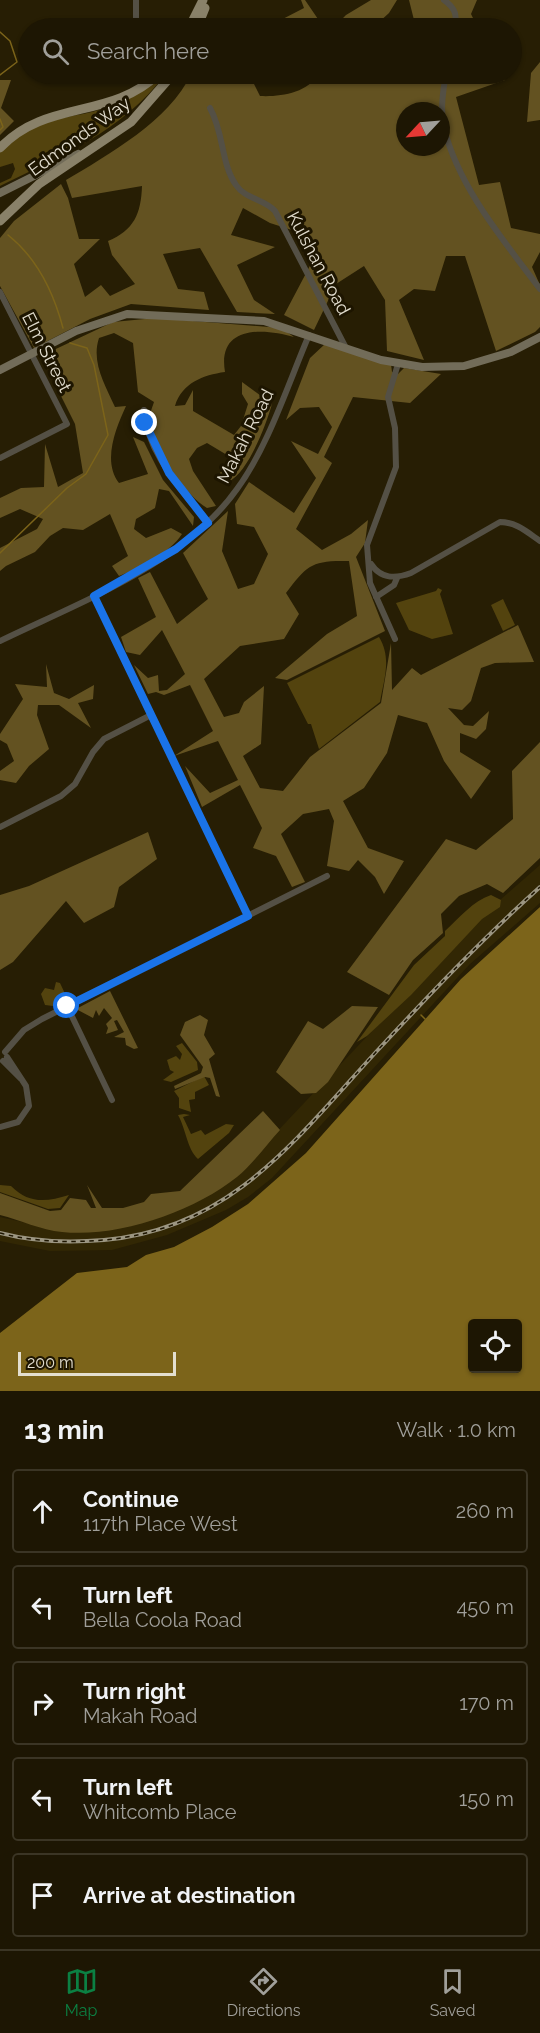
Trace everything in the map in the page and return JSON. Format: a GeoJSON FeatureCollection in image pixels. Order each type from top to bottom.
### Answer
{"type":"FeatureCollection","features":[{"type":"Feature","properties":{"kind":"main road"},"geometry":{"type":"LineString","coordinates":[[195,18],[205,0]]}},
{"type":"Feature","properties":{"kind":"main road"},"geometry":{"type":"LineString","coordinates":[[200,18],[205,0]]}},
{"type":"Feature","properties":{"kind":"main road","name":"Edmonds Way"},"geometry":{"type":"LineString","coordinates":[[0,148],[18,132],[38,120],[112,103],[145,84]]}},
{"type":"Feature","properties":{"kind":"main road","name":"Edmonds Way"},"geometry":{"type":"LineString","coordinates":[[0,221],[23,198],[85,151],[131,122],[164,84]]}},
{"type":"Feature","properties":{"kind":"street"},"geometry":{"type":"LineString","coordinates":[[136,0],[136,18]]}},
{"type":"Feature","properties":{"kind":"street"},"geometry":{"type":"LineString","coordinates":[[444,0],[453,7],[457,18]]}},
{"type":"Feature","properties":{"kind":"street"},"geometry":{"type":"LineString","coordinates":[[444,84],[442,97],[444,127],[453,155],[474,196],[540,290]]}},
{"type":"Feature","properties":{"kind":"street","name":"Kulshan Road"},"geometry":{"type":"LineString","coordinates":[[210,108],[221,131],[229,171],[236,186],[244,193],[267,202],[275,211],[346,348]]}},
{"type":"Feature","properties":{"kind":"street"},"geometry":{"type":"LineString","coordinates":[[0,193],[85,151]]}},
{"type":"Feature","properties":{"kind":"street","name":"Elm Street"},"geometry":{"type":"LineString","coordinates":[[0,292],[67,424],[0,458]]}},
{"type":"Feature","properties":{"kind":"street"},"geometry":{"type":"LineString","coordinates":[[0,370],[80,329],[126,314],[264,321],[398,364],[422,367],[464,366],[511,352],[540,337]]}},
{"type":"Feature","properties":{"kind":"street","name":"Makah Road"},"geometry":{"type":"LineString","coordinates":[[0,641],[94,596],[176,549],[208,523],[241,482],[267,434],[309,335]]}},
{"type":"Feature","properties":{"kind":"street"},"geometry":{"type":"LineString","coordinates":[[395,639],[370,583],[367,545],[396,466],[395,428],[388,397],[398,364]]}},
{"type":"Feature","properties":{"kind":"street"},"geometry":{"type":"LineString","coordinates":[[144,410],[146,428],[169,473],[208,523]]}},
{"type":"Feature","properties":{"kind":"street"},"geometry":{"type":"LineString","coordinates":[[370,563],[375,571],[397,578],[411,573],[500,522],[509,522],[520,527],[540,541]]}},
{"type":"Feature","properties":{"kind":"street"},"geometry":{"type":"LineString","coordinates":[[376,597],[394,585],[397,578]]}},
{"type":"Feature","properties":{"kind":"street"},"geometry":{"type":"LineString","coordinates":[[94,596],[248,916]]}},
{"type":"Feature","properties":{"kind":"street"},"geometry":{"type":"LineString","coordinates":[[1,824],[61,796],[75,784],[93,752],[104,740],[151,715]]}},
{"type":"Feature","properties":{"kind":"street"},"geometry":{"type":"LineString","coordinates":[[0,1128],[18,1122],[27,1112],[30,1097],[22,1079],[3,1056],[24,1030],[67,1006],[327,876]]}},
{"type":"Feature","properties":{"kind":"street"},"geometry":{"type":"LineString","coordinates":[[67,1006],[112,1100]]}},
{"type":"Feature","properties":{"kind":"shaded area"},"geometry":{"type":"Polygon","coordinates":[[[301,0],[305,0],[317,18],[285,18],[304,8],[301,0]]]}},
{"type":"Feature","properties":{"kind":"shaded area"},"geometry":{"type":"Polygon","coordinates":[[[371,0],[397,0],[384,18],[343,18],[371,0]]]}},
{"type":"Feature","properties":{"kind":"shaded area"},"geometry":{"type":"Polygon","coordinates":[[[409,0],[477,0],[471,14],[473,18],[414,18],[409,0]]]}},
{"type":"Feature","properties":{"kind":"shaded area"},"geometry":{"type":"Polygon","coordinates":[[[540,62],[540,120],[527,122],[531,73],[540,62]]]}},
{"type":"Feature","properties":{"kind":"shaded area"},"geometry":{"type":"Polygon","coordinates":[[[0,80],[11,80],[1,108],[14,121],[0,135],[0,80]]]}},
{"type":"Feature","properties":{"kind":"shaded area"},"geometry":{"type":"Polygon","coordinates":[[[148,84],[157,84],[130,112],[90,140],[0,186],[0,183],[11,178],[15,169],[13,163],[0,167],[0,151],[14,139],[41,124],[115,105],[148,84]]]}},
{"type":"Feature","properties":{"kind":"shaded area"},"geometry":{"type":"Polygon","coordinates":[[[185,84],[254,84],[260,96],[268,96],[301,90],[310,84],[493,84],[456,97],[479,185],[500,182],[511,228],[540,234],[540,252],[532,267],[540,285],[540,327],[535,332],[496,351],[465,256],[446,256],[435,291],[414,289],[399,300],[424,360],[387,351],[385,300],[364,266],[336,284],[314,330],[284,315],[313,260],[298,232],[270,223],[243,208],[231,235],[275,247],[237,265],[254,300],[275,314],[237,312],[200,248],[163,254],[178,289],[204,292],[209,310],[131,304],[90,319],[34,348],[0,286],[0,238],[14,221],[61,184],[68,198],[79,239],[100,239],[74,264],[85,297],[101,285],[110,296],[135,284],[112,255],[108,241],[124,232],[134,220],[140,205],[142,186],[72,198],[66,180],[118,148],[169,106],[185,84]]]}},
{"type":"Feature","properties":{"kind":"shaded area"},"geometry":{"type":"Polygon","coordinates":[[[155,318],[281,328],[294,337],[257,332],[235,338],[228,345],[224,357],[225,372],[201,378],[188,386],[178,398],[175,406],[185,405],[193,390],[193,411],[234,435],[241,426],[248,404],[242,394],[242,382],[272,404],[261,436],[249,459],[228,482],[222,479],[220,473],[229,461],[227,455],[207,443],[197,448],[189,459],[193,471],[216,506],[207,508],[199,502],[172,471],[152,434],[149,422],[154,402],[138,392],[133,343],[114,333],[99,338],[97,356],[103,382],[115,407],[126,406],[112,445],[114,474],[119,483],[148,474],[133,437],[144,442],[163,480],[194,517],[193,526],[169,491],[159,489],[155,508],[136,519],[134,529],[146,538],[171,528],[182,534],[162,554],[145,564],[119,576],[112,566],[128,556],[110,514],[83,530],[63,528],[50,536],[35,552],[0,571],[0,548],[37,529],[43,519],[20,509],[0,518],[0,498],[21,488],[44,487],[45,444],[58,487],[83,473],[75,424],[41,356],[113,322],[155,318]]]}},
{"type":"Feature","properties":{"kind":"shaded area"},"geometry":{"type":"Polygon","coordinates":[[[325,344],[391,364],[392,372],[398,374],[404,368],[441,374],[410,403],[353,397],[324,457],[332,463],[296,529],[322,550],[351,534],[368,520],[365,543],[356,557],[385,631],[287,680],[275,678],[327,634],[357,616],[349,561],[318,563],[305,570],[286,593],[299,614],[284,639],[240,646],[204,679],[224,717],[239,713],[244,702],[264,686],[261,744],[243,756],[260,788],[283,791],[310,757],[381,703],[391,643],[392,690],[412,668],[421,675],[518,625],[534,662],[495,663],[481,668],[471,701],[462,710],[448,708],[464,725],[473,726],[489,711],[486,729],[476,739],[460,733],[460,752],[491,771],[471,799],[444,761],[427,723],[398,715],[387,753],[364,788],[343,801],[368,848],[404,861],[384,894],[375,877],[358,860],[349,871],[327,866],[334,821],[329,809],[303,814],[281,834],[305,882],[292,887],[276,856],[253,848],[262,828],[240,785],[202,807],[185,766],[210,793],[238,780],[218,741],[174,756],[213,731],[190,685],[164,695],[156,692],[148,694],[134,665],[148,678],[158,675],[159,691],[167,690],[185,674],[162,630],[140,655],[126,652],[121,637],[156,617],[138,578],[150,572],[177,624],[208,599],[183,553],[228,511],[222,551],[238,589],[254,584],[268,554],[254,527],[237,524],[235,504],[249,482],[294,513],[316,478],[291,441],[318,454],[332,427],[319,407],[300,408],[286,420],[310,358],[325,344]]]}},
{"type":"Feature","properties":{"kind":"shaded area"},"geometry":{"type":"Polygon","coordinates":[[[438,588],[442,590],[440,594],[453,634],[432,639],[409,630],[396,603],[436,591],[438,588]]]}},
{"type":"Feature","properties":{"kind":"shaded area"},"geometry":{"type":"Polygon","coordinates":[[[503,599],[515,625],[503,631],[491,605],[503,599]]]}},
{"type":"Feature","properties":{"kind":"shaded area"},"geometry":{"type":"Polygon","coordinates":[[[379,637],[386,661],[380,702],[319,749],[311,724],[308,724],[287,683],[379,637]]]}},
{"type":"Feature","properties":{"kind":"shaded area"},"geometry":{"type":"Polygon","coordinates":[[[46,664],[54,693],[69,699],[94,685],[93,699],[78,703],[91,728],[59,705],[38,705],[37,715],[49,749],[29,766],[16,783],[0,780],[0,771],[14,761],[7,744],[0,740],[0,734],[23,699],[15,684],[47,687],[46,664]]]}},
{"type":"Feature","properties":{"kind":"shaded area"},"geometry":{"type":"Polygon","coordinates":[[[540,742],[540,858],[503,893],[487,884],[459,896],[441,914],[443,933],[413,960],[389,995],[347,972],[446,839],[476,850],[513,819],[512,771],[540,742]]]}},
{"type":"Feature","properties":{"kind":"shaded area"},"geometry":{"type":"Polygon","coordinates":[[[148,832],[157,859],[119,887],[114,907],[84,923],[66,901],[13,962],[0,970],[0,895],[29,886],[148,832]]]}},
{"type":"Feature","properties":{"kind":"shaded area"},"geometry":{"type":"Polygon","coordinates":[[[540,865],[540,903],[470,964],[272,1178],[248,1197],[226,1210],[167,1235],[112,1250],[50,1251],[0,1241],[0,1217],[63,1231],[139,1222],[253,1157],[476,921],[540,865]]]}},
{"type":"Feature","properties":{"kind":"shaded area"},"geometry":{"type":"Polygon","coordinates":[[[491,895],[501,900],[500,907],[482,919],[411,995],[367,1036],[357,1042],[414,965],[445,936],[445,931],[467,910],[478,901],[491,895]]]}},
{"type":"Feature","properties":{"kind":"shaded area"},"geometry":{"type":"Polygon","coordinates":[[[540,907],[540,1391],[0,1391],[0,1333],[77,1273],[127,1267],[146,1255],[174,1247],[248,1204],[306,1153],[461,979],[540,907]]]}},
{"type":"Feature","properties":{"kind":"shaded area"},"geometry":{"type":"Polygon","coordinates":[[[56,982],[60,983],[68,1000],[53,1006],[45,1005],[41,994],[45,988],[54,990],[56,982]]]}},
{"type":"Feature","properties":{"kind":"shaded area"},"geometry":{"type":"Polygon","coordinates":[[[110,991],[138,1048],[134,1049],[126,1045],[125,1038],[114,1037],[124,1032],[117,1020],[114,1021],[118,1030],[106,1034],[108,1028],[106,1024],[112,1018],[104,1008],[99,1016],[96,1010],[93,1018],[76,1009],[110,991]]]}},
{"type":"Feature","properties":{"kind":"shaded area"},"geometry":{"type":"Polygon","coordinates":[[[352,1006],[378,1007],[328,1082],[316,1093],[301,1094],[276,1072],[308,1021],[323,1029],[352,1006]]]}},
{"type":"Feature","properties":{"kind":"shaded area"},"geometry":{"type":"Polygon","coordinates":[[[200,1015],[208,1020],[204,1035],[215,1054],[209,1059],[220,1097],[216,1096],[210,1078],[205,1077],[175,1089],[174,1086],[201,1073],[203,1067],[180,1035],[185,1022],[200,1015]]]}},
{"type":"Feature","properties":{"kind":"shaded area"},"geometry":{"type":"Polygon","coordinates":[[[182,1043],[197,1062],[198,1070],[171,1082],[163,1080],[174,1072],[170,1070],[167,1060],[176,1056],[180,1060],[182,1054],[176,1046],[182,1043]]]}},
{"type":"Feature","properties":{"kind":"shaded area"},"geometry":{"type":"Polygon","coordinates":[[[204,1076],[209,1085],[195,1092],[195,1099],[189,1100],[191,1112],[179,1108],[179,1098],[174,1091],[204,1076]]]}},
{"type":"Feature","properties":{"kind":"shaded area"},"geometry":{"type":"Polygon","coordinates":[[[263,1111],[280,1130],[237,1177],[219,1190],[177,1211],[130,1226],[84,1233],[54,1231],[0,1215],[0,1193],[50,1211],[61,1210],[70,1198],[86,1200],[91,1208],[96,1208],[87,1185],[102,1208],[123,1208],[144,1202],[151,1194],[180,1191],[263,1111]]]}},
{"type":"Feature","properties":{"kind":"shaded area"},"geometry":{"type":"Polygon","coordinates":[[[178,1115],[190,1115],[183,1117],[191,1134],[201,1130],[205,1135],[226,1124],[234,1125],[229,1133],[198,1159],[191,1150],[178,1115]]]}},
{"type":"Feature","properties":{"kind":"shaded area"},"geometry":{"type":"Polygon","coordinates":[[[0,1185],[11,1186],[31,1199],[45,1200],[69,1195],[60,1208],[48,1209],[0,1192],[0,1185]]]}},
{"type":"Feature","properties":{"kind":"waterway"},"geometry":{"type":"LineString","coordinates":[[0,32],[10,41],[17,62],[0,75]]}},
{"type":"Feature","properties":{"kind":"waterway"},"geometry":{"type":"LineString","coordinates":[[0,119],[3,127],[0,130]]}},
{"type":"Feature","properties":{"kind":"waterway"},"geometry":{"type":"LineString","coordinates":[[8,235],[28,254],[43,277],[55,302],[63,328]]}},
{"type":"Feature","properties":{"kind":"waterway"},"geometry":{"type":"LineString","coordinates":[[0,553],[67,488],[86,474],[108,435],[94,365],[87,348],[70,343]]}},
{"type":"Feature","properties":{"kind":"waterway"},"geometry":{"type":"LineString","coordinates":[[421,1015],[425,1019]]}},
{"type":"Feature","properties":{"kind":"railway"},"geometry":{"type":"LineString","coordinates":[[0,1233],[52,1241],[104,1240],[149,1232],[189,1218],[225,1199],[288,1147],[436,988],[540,887]]}},
{"type":"Feature","properties":{"kind":"route"},"geometry":{"type":"LineString","coordinates":[[67,1006],[248,916],[94,596],[176,549],[208,523],[169,473],[145,423]]}}]}
